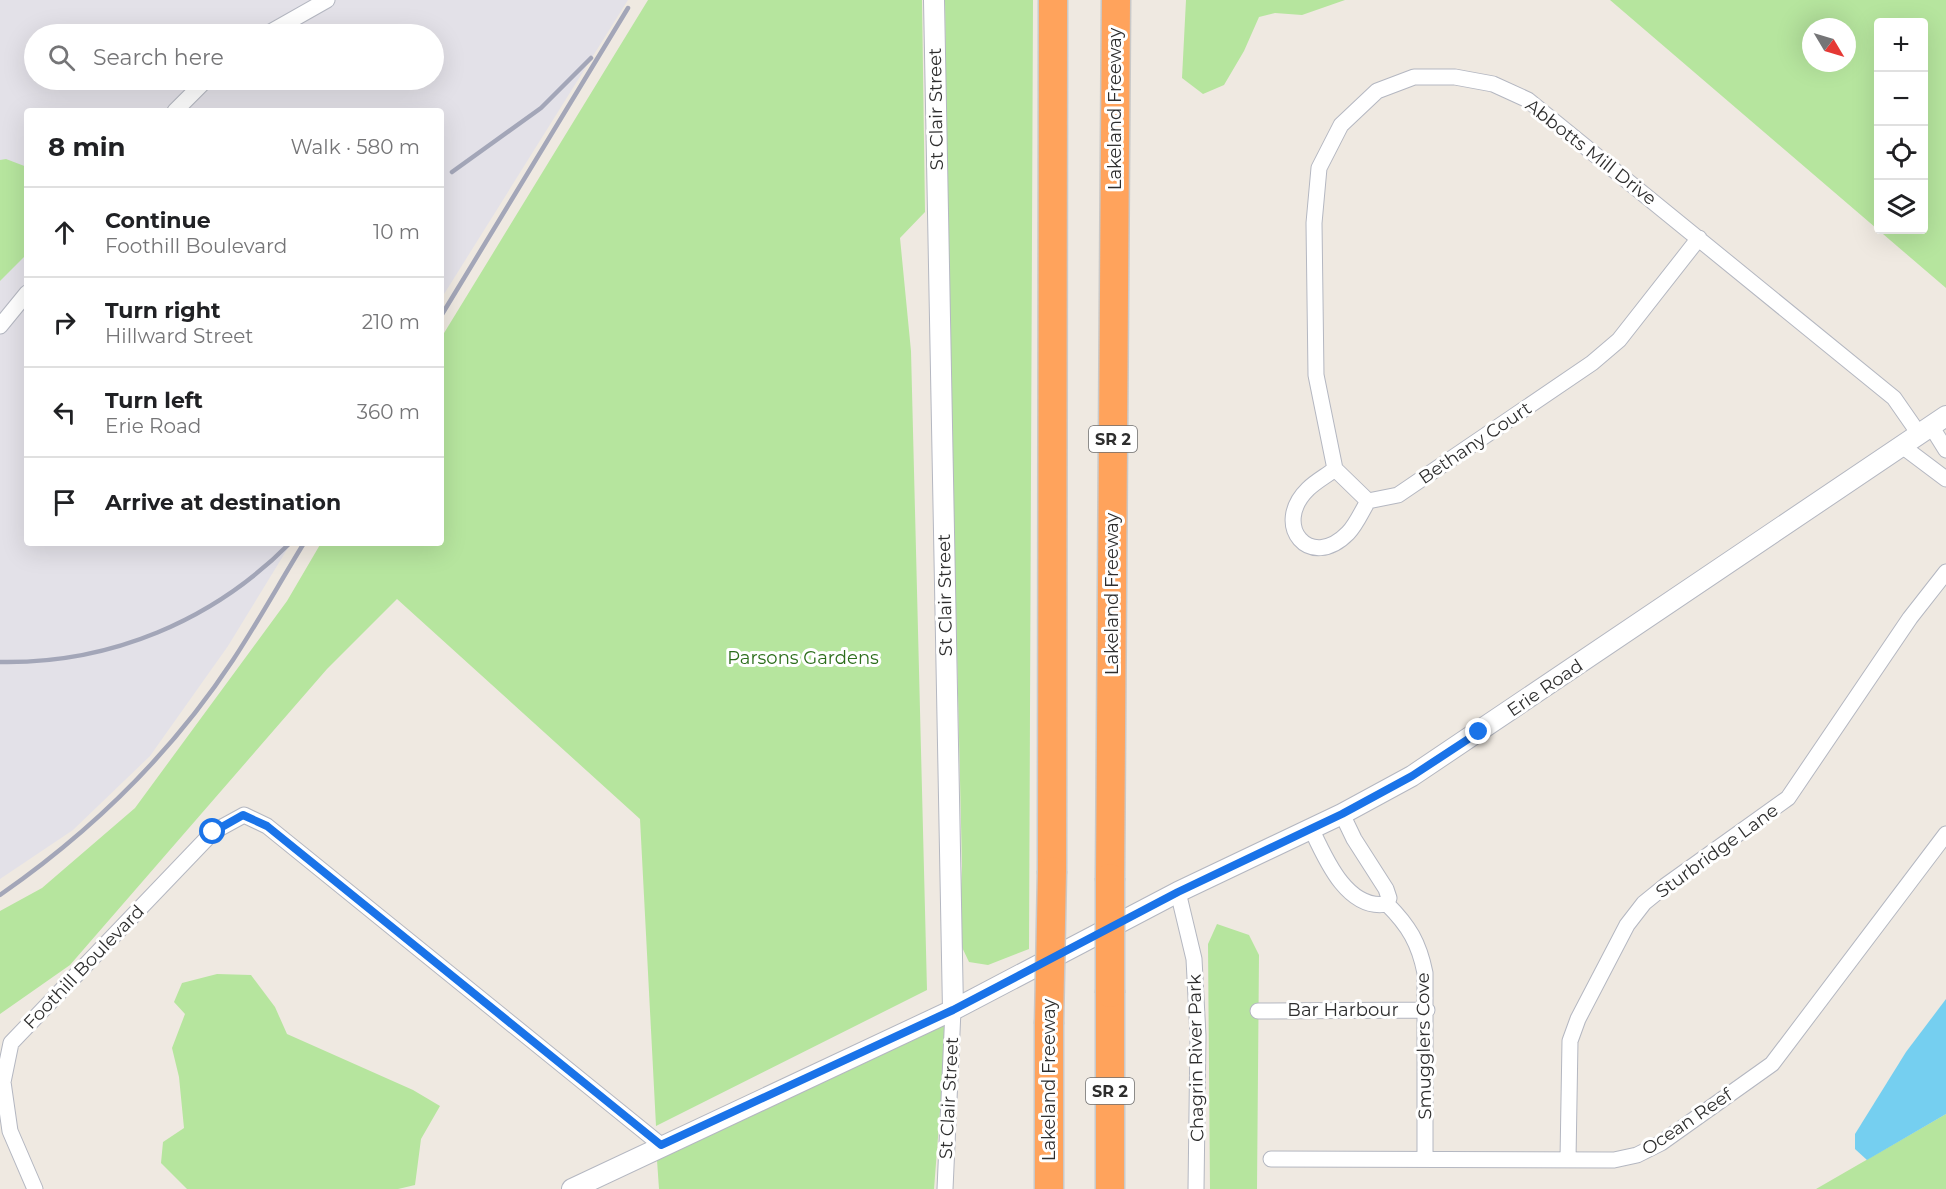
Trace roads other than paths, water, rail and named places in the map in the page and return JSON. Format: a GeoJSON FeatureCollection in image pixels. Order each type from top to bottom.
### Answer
{"type":"FeatureCollection","features":[{"type":"Feature","properties":{"kind":"highway","name":"Lakeland Freeway"},"geometry":{"type":"LineString","coordinates":[[1049,1189],[1052,871],[1053,0]]}},
{"type":"Feature","properties":{"kind":"highway","name":"Lakeland Freeway"},"geometry":{"type":"LineString","coordinates":[[1110,1189],[1116,0]]}},
{"type":"Feature","properties":{"kind":"street"},"geometry":{"type":"LineString","coordinates":[[285,24],[327,0]]}},
{"type":"Feature","properties":{"kind":"street","name":"St Clair Street"},"geometry":{"type":"LineString","coordinates":[[934,0],[953,1010],[945,1189]]}},
{"type":"Feature","properties":{"kind":"street","name":"Abbotts Mill Drive"},"geometry":{"type":"LineString","coordinates":[[1335,469],[1316,375],[1314,223],[1319,168],[1341,125],[1377,91],[1414,76],[1455,77],[1493,84],[1537,107],[1894,398],[1932,425],[1946,450]]}},
{"type":"Feature","properties":{"kind":"street"},"geometry":{"type":"LineString","coordinates":[[179,108],[196,90]]}},
{"type":"Feature","properties":{"kind":"street","name":"Bethany Court"},"geometry":{"type":"LineString","coordinates":[[1368,501],[1398,495],[1592,363],[1619,340],[1699,238]]}},
{"type":"Feature","properties":{"kind":"street"},"geometry":{"type":"LineString","coordinates":[[0,326],[24,297]]}},
{"type":"Feature","properties":{"kind":"street","name":"Erie Road"},"geometry":{"type":"LineString","coordinates":[[572,1189],[661,1145],[953,1010],[1178,892],[1342,814],[1412,776],[1932,425]]}},
{"type":"Feature","properties":{"kind":"street"},"geometry":{"type":"LineString","coordinates":[[1902,446],[1946,479]]}},
{"type":"Feature","properties":{"kind":"street"},"geometry":{"type":"LineString","coordinates":[[1335,469],[1368,501],[1349,533],[1334,544],[1316,549],[1305,546],[1295,534],[1292,518],[1296,506],[1307,489],[1335,469]]}},
{"type":"Feature","properties":{"kind":"street","name":"Sturbridge Lane"},"geometry":{"type":"LineString","coordinates":[[1568,1159],[1570,1041],[1578,1019],[1627,925],[1644,903],[1665,886],[1788,798],[1910,618],[1946,572]]}},
{"type":"Feature","properties":{"kind":"street","name":"Smugglers Cove"},"geometry":{"type":"LineString","coordinates":[[1342,814],[1386,889],[1389,898],[1386,904],[1402,919],[1420,947],[1425,973],[1427,1010],[1425,1159]]}},
{"type":"Feature","properties":{"kind":"street","name":"Foothill Boulevard"},"geometry":{"type":"LineString","coordinates":[[35,1189],[10,1131],[3,1082],[11,1043],[213,832],[243,815],[267,826],[661,1145]]}},
{"type":"Feature","properties":{"kind":"street"},"geometry":{"type":"LineString","coordinates":[[1311,828],[1339,879],[1356,897],[1367,904],[1386,904]]}},
{"type":"Feature","properties":{"kind":"street","name":"Ocean Reef"},"geometry":{"type":"LineString","coordinates":[[1271,1159],[1614,1160],[1637,1155],[1661,1143],[1772,1064],[1946,834]]}},
{"type":"Feature","properties":{"kind":"street","name":"Chagrin River Park"},"geometry":{"type":"LineString","coordinates":[[1178,892],[1194,959],[1198,1036],[1196,1189]]}},
{"type":"Feature","properties":{"kind":"street","name":"Bar Harbour"},"geometry":{"type":"LineString","coordinates":[[1258,1011],[1427,1010]]}},
{"type":"Feature","properties":{"kind":"water"},"geometry":{"type":"Polygon","coordinates":[[[1946,999],[1946,1114],[1867,1160],[1855,1149],[1855,1134],[1906,1052],[1946,999]]]}},
{"type":"Feature","properties":{"kind":"railway"},"geometry":{"type":"LineString","coordinates":[[444,311],[628,8]]}},
{"type":"Feature","properties":{"kind":"railway"},"geometry":{"type":"LineString","coordinates":[[452,172],[541,108],[591,58]]}},
{"type":"Feature","properties":{"kind":"railway"},"geometry":{"type":"LineString","coordinates":[[0,662],[41,661],[81,655],[120,646],[157,632],[228,595],[260,571],[287,546]]}},
{"type":"Feature","properties":{"kind":"railway"},"geometry":{"type":"LineString","coordinates":[[0,895],[98,817],[156,759],[209,694],[233,660],[302,546]]}},
{"type":"Feature","properties":{"kind":"park label","name":"Parsons Gardens"},"geometry":{"type":"Point","coordinates":[803,658]}}]}
